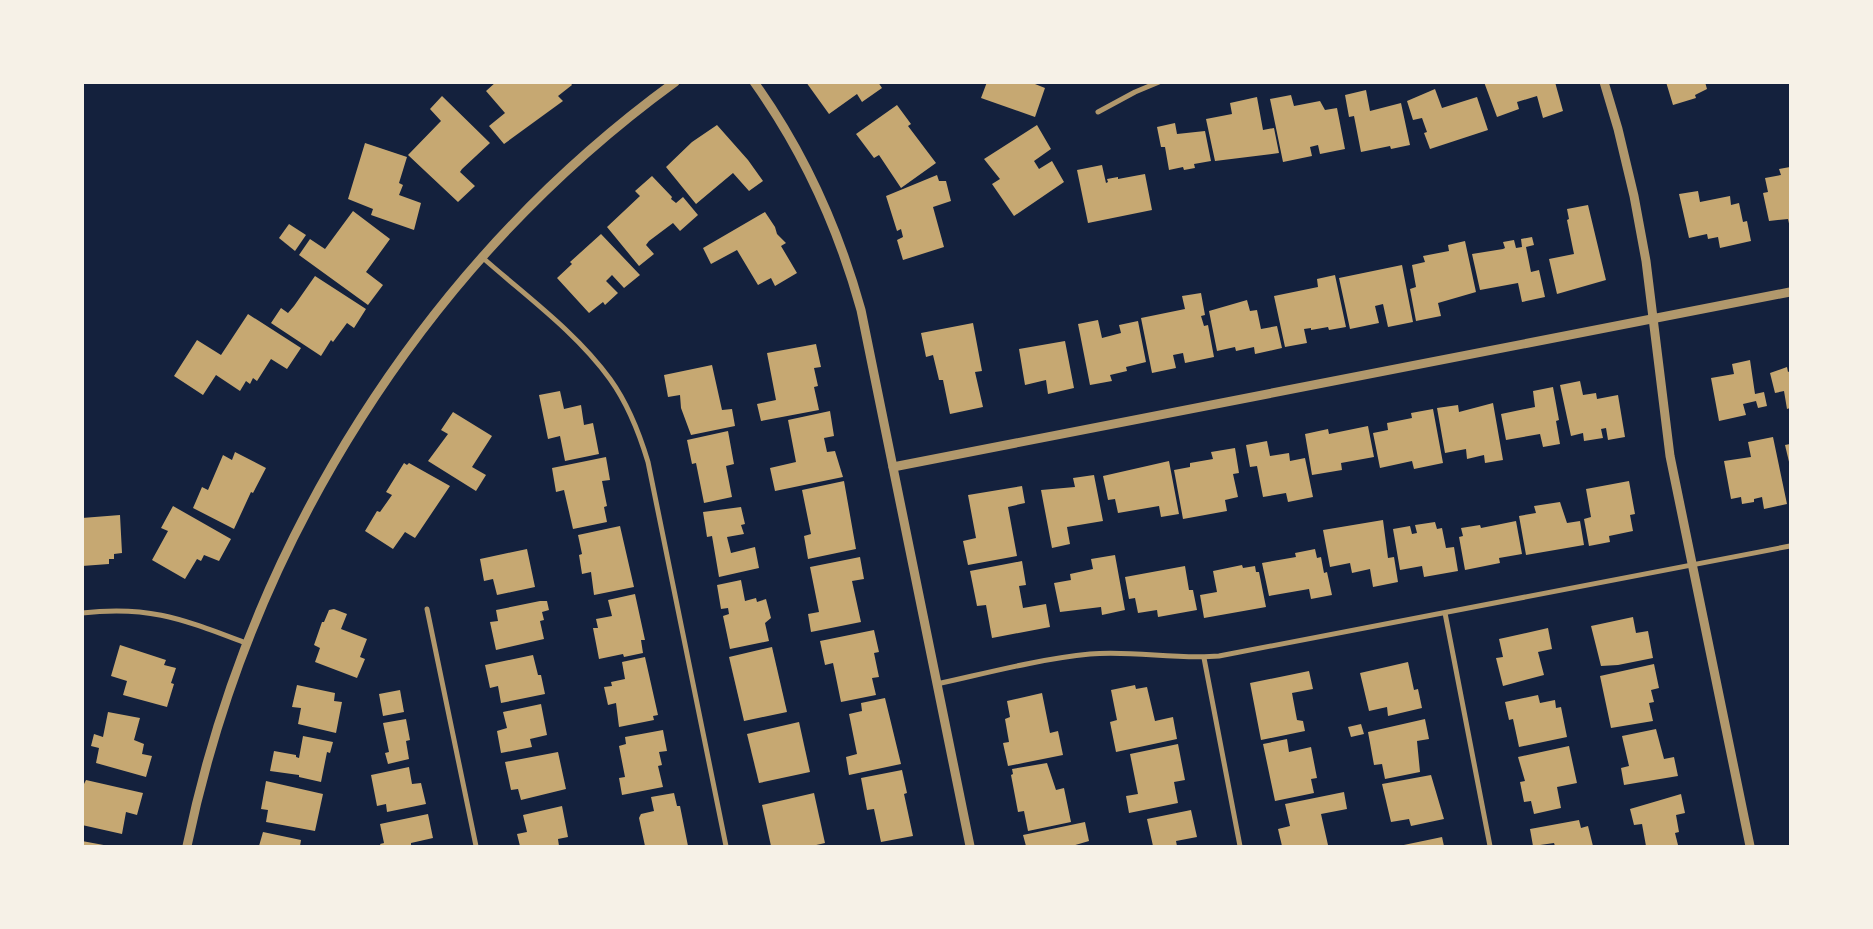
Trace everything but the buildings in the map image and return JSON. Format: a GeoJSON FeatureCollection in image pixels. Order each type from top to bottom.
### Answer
{"type":"FeatureCollection","features":[{"type":"Feature","properties":{"kind":"street"},"geometry":{"type":"LineString","coordinates":[[187,846],[211,749],[246,643],[288,547],[332,464],[379,390],[418,336],[483,258],[559,179],[608,135],[675,82]]}},
{"type":"Feature","properties":{"kind":"street"},"geometry":{"type":"LineString","coordinates":[[754,82],[796,146],[812,177],[849,267],[861,310],[894,467],[970,846]]}},
{"type":"Feature","properties":{"kind":"street"},"geometry":{"type":"LineString","coordinates":[[1098,112],[1135,92],[1159,82]]}},
{"type":"Feature","properties":{"kind":"street"},"geometry":{"type":"LineString","coordinates":[[1604,82],[1618,129],[1634,196],[1653,319],[1670,456],[1750,846]]}},
{"type":"Feature","properties":{"kind":"street"},"geometry":{"type":"LineString","coordinates":[[483,258],[587,351],[610,379],[626,405],[639,432],[648,462],[726,846]]}},
{"type":"Feature","properties":{"kind":"street"},"geometry":{"type":"LineString","coordinates":[[894,467],[1790,292]]}},
{"type":"Feature","properties":{"kind":"street"},"geometry":{"type":"LineString","coordinates":[[937,684],[1090,654],[1126,653],[1204,658],[1790,546]]}},
{"type":"Feature","properties":{"kind":"street"},"geometry":{"type":"LineString","coordinates":[[427,609],[476,846]]}},
{"type":"Feature","properties":{"kind":"street"},"geometry":{"type":"LineString","coordinates":[[82,613],[116,610],[150,612],[178,618],[246,643]]}},
{"type":"Feature","properties":{"kind":"street"},"geometry":{"type":"LineString","coordinates":[[1445,613],[1490,846]]}},
{"type":"Feature","properties":{"kind":"street"},"geometry":{"type":"LineString","coordinates":[[1204,658],[1240,846]]}}]}
